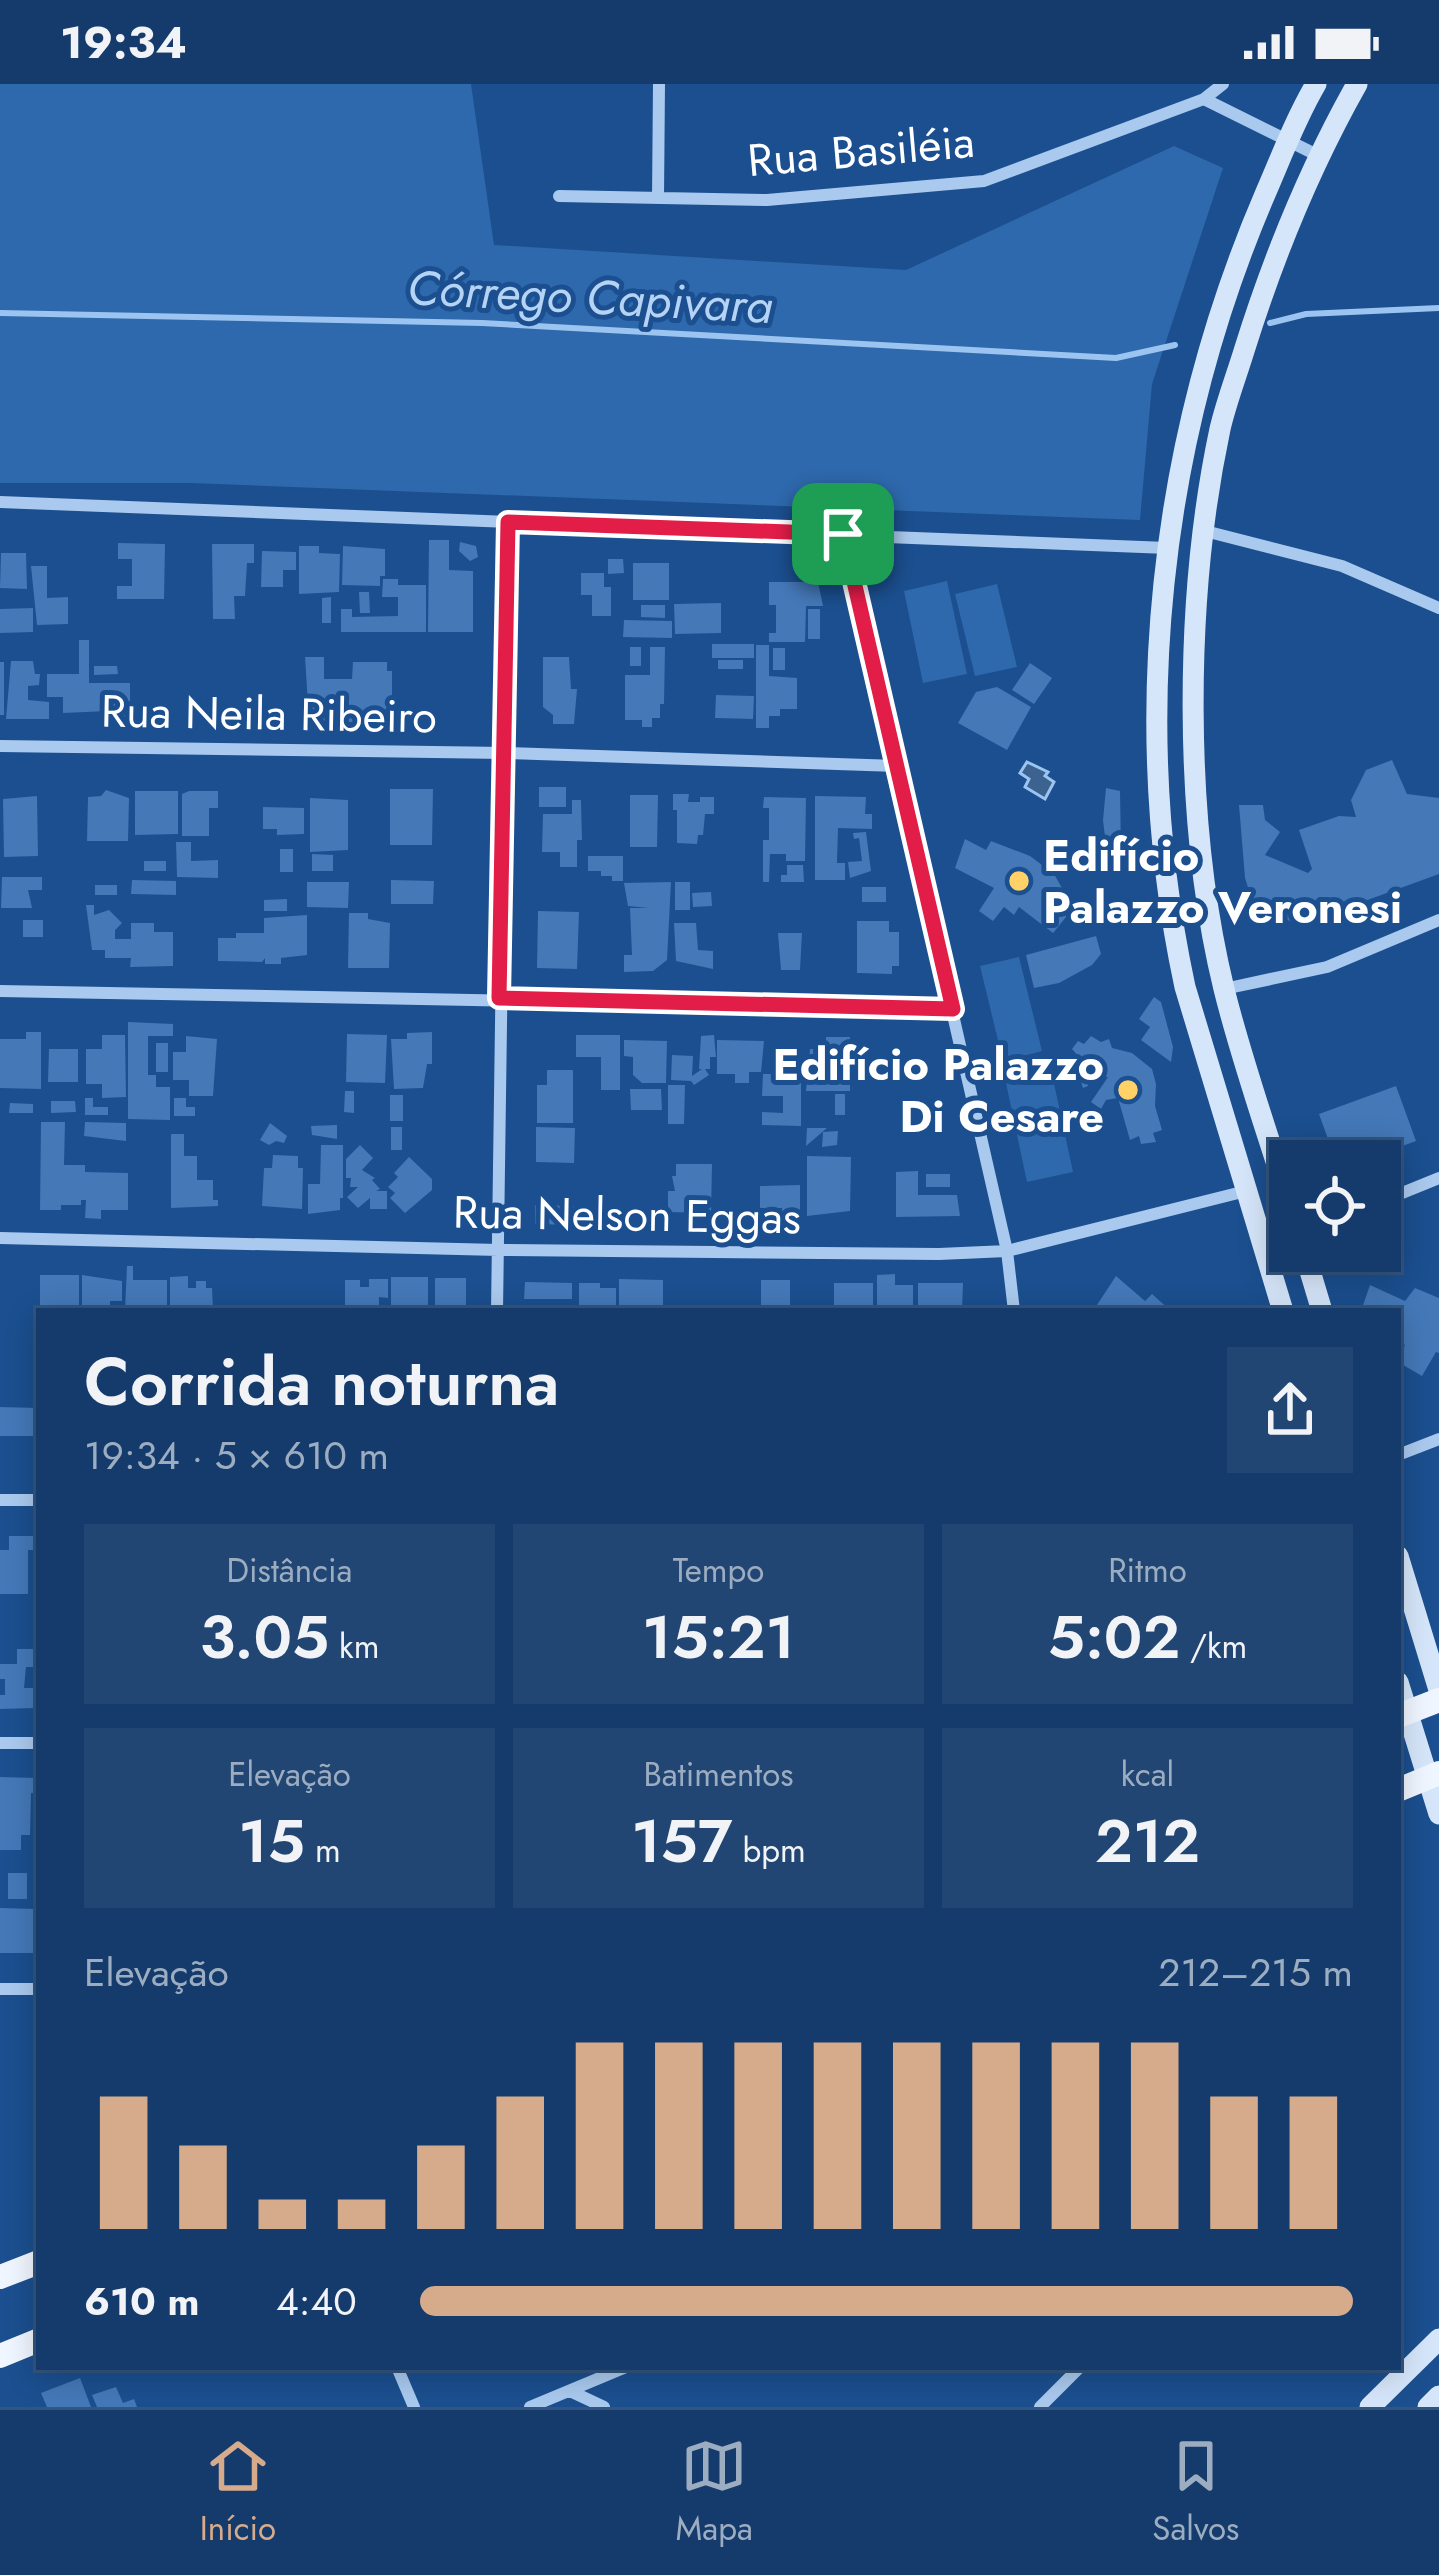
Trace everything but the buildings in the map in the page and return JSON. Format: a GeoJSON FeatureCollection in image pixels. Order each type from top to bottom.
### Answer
{"type":"FeatureCollection","features":[{"type":"Feature","properties":{"kind":"main road"},"geometry":{"type":"LineString","coordinates":[[1403,1714],[1439,1700]]}},
{"type":"Feature","properties":{"kind":"main road"},"geometry":{"type":"LineString","coordinates":[[1401,1789],[1434,1776]]}},
{"type":"Feature","properties":{"kind":"main road"},"geometry":{"type":"LineString","coordinates":[[0,2277],[36,2263]]}},
{"type":"Feature","properties":{"kind":"main road"},"geometry":{"type":"LineString","coordinates":[[0,2356],[36,2341]]}},
{"type":"Feature","properties":{"kind":"street"},"geometry":{"type":"LineString","coordinates":[[658,84],[658,198]]}},
{"type":"Feature","properties":{"kind":"street","name":"Rua Basiléia"},"geometry":{"type":"LineString","coordinates":[[559,196],[767,200],[984,181],[1204,99],[1223,84]]}},
{"type":"Feature","properties":{"kind":"street"},"geometry":{"type":"LineString","coordinates":[[1282,1308],[1185,987],[1170,896],[1156,711],[1167,548],[1192,411],[1246,239],[1316,84]]}},
{"type":"Feature","properties":{"kind":"street"},"geometry":{"type":"LineString","coordinates":[[1270,1140],[1224,989],[1211,919],[1194,713],[1198,603],[1220,428],[1255,316],[1316,155],[1357,84]]}},
{"type":"Feature","properties":{"kind":"street"},"geometry":{"type":"LineString","coordinates":[[1204,99],[1316,155]]}},
{"type":"Feature","properties":{"kind":"street"},"geometry":{"type":"LineString","coordinates":[[0,502],[1167,548]]}},
{"type":"Feature","properties":{"kind":"street"},"geometry":{"type":"LineString","coordinates":[[497,1308],[508,522]]}},
{"type":"Feature","properties":{"kind":"street"},"geometry":{"type":"LineString","coordinates":[[1205,531],[1342,566],[1439,608]]}},
{"type":"Feature","properties":{"kind":"street"},"geometry":{"type":"LineString","coordinates":[[843,534],[1007,1251],[1014,1308]]}},
{"type":"Feature","properties":{"kind":"street","name":"Rua Neila Ribeiro"},"geometry":{"type":"LineString","coordinates":[[0,746],[505,753],[897,766]]}},
{"type":"Feature","properties":{"kind":"street"},"geometry":{"type":"LineString","coordinates":[[1224,989],[1327,967],[1439,920]]}},
{"type":"Feature","properties":{"kind":"street"},"geometry":{"type":"LineString","coordinates":[[0,991],[953,1009]]}},
{"type":"Feature","properties":{"kind":"street"},"geometry":{"type":"LineString","coordinates":[[1401,1193],[1439,1178]]}},
{"type":"Feature","properties":{"kind":"street","name":"Rua Nelson Eggas"},"geometry":{"type":"LineString","coordinates":[[0,1238],[499,1250],[1007,1251],[1246,1191]]}},
{"type":"Feature","properties":{"kind":"street"},"geometry":{"type":"LineString","coordinates":[[1263,1247],[1269,1245]]}},
{"type":"Feature","properties":{"kind":"street"},"geometry":{"type":"LineString","coordinates":[[1310,1272],[1321,1308]]}},
{"type":"Feature","properties":{"kind":"street"},"geometry":{"type":"LineString","coordinates":[[1401,1454],[1439,1438]]}},
{"type":"Feature","properties":{"kind":"street"},"geometry":{"type":"LineString","coordinates":[[0,1500],[36,1500]]}},
{"type":"Feature","properties":{"kind":"street"},"geometry":{"type":"LineString","coordinates":[[1401,1566],[1439,1690]]}},
{"type":"Feature","properties":{"kind":"street"},"geometry":{"type":"LineString","coordinates":[[1403,1714],[1434,1776],[1439,1814]]}},
{"type":"Feature","properties":{"kind":"street"},"geometry":{"type":"LineString","coordinates":[[0,1743],[36,1743]]}},
{"type":"Feature","properties":{"kind":"street"},"geometry":{"type":"LineString","coordinates":[[0,1989],[36,1989]]}},
{"type":"Feature","properties":{"kind":"street"},"geometry":{"type":"LineString","coordinates":[[1370,2407],[1439,2339]]}},
{"type":"Feature","properties":{"kind":"street"},"geometry":{"type":"LineString","coordinates":[[399,2370],[414,2407]]}},
{"type":"Feature","properties":{"kind":"street"},"geometry":{"type":"LineString","coordinates":[[530,2407],[619,2370]]}},
{"type":"Feature","properties":{"kind":"street"},"geometry":{"type":"LineString","coordinates":[[1040,2407],[1077,2370]]}},
{"type":"Feature","properties":{"kind":"street"},"geometry":{"type":"LineString","coordinates":[[570,2391],[604,2407]]}},
{"type":"Feature","properties":{"kind":"street"},"geometry":{"type":"LineString","coordinates":[[1428,2407],[1439,2396]]}},
{"type":"Feature","properties":{"kind":"shaded area"},"geometry":{"type":"Polygon","coordinates":[[[0,84],[471,84],[494,245],[906,270],[1174,146],[1223,168],[1152,384],[1140,520],[191,483],[0,483],[0,84]]]}},
{"type":"Feature","properties":{"kind":"shaded area"},"geometry":{"type":"Polygon","coordinates":[[[947,581],[967,674],[923,683],[904,591],[947,581]]]}},
{"type":"Feature","properties":{"kind":"shaded area"},"geometry":{"type":"Polygon","coordinates":[[[997,584],[1017,667],[975,676],[955,594],[997,584]]]}},
{"type":"Feature","properties":{"kind":"shaded area"},"geometry":{"type":"Polygon","coordinates":[[[1027,762],[1048,772],[1045,776],[1054,782],[1045,799],[1025,787],[1029,779],[1020,773],[1027,762]]]}},
{"type":"Feature","properties":{"kind":"shaded area"},"geometry":{"type":"Polygon","coordinates":[[[1019,957],[1042,1051],[1003,1061],[980,966],[1019,957]]]}},
{"type":"Feature","properties":{"kind":"shaded area"},"geometry":{"type":"Polygon","coordinates":[[[1049,1060],[1073,1172],[1027,1182],[1003,1069],[1049,1060]]]}},
{"type":"Feature","properties":{"kind":"waterway","name":"Córrego Capivara"},"geometry":{"type":"LineString","coordinates":[[1270,323],[1306,314],[1439,308]]}},
{"type":"Feature","properties":{"kind":"waterway","name":"Córrego Capivara"},"geometry":{"type":"LineString","coordinates":[[0,313],[482,323],[1116,358],[1175,345]]}},
{"type":"Feature","properties":{"kind":"place","name":"Edifício Palazzo Veronesi"},"geometry":{"type":"Point","coordinates":[1019,881]}},
{"type":"Feature","properties":{"kind":"place","name":"Edifício Palazzo Di Cesare"},"geometry":{"type":"Point","coordinates":[1128,1090]}},
{"type":"Feature","properties":{"kind":"route"},"geometry":{"type":"LineString","coordinates":[[508,522],[843,534],[953,1009],[499,998],[508,522]]}}]}
